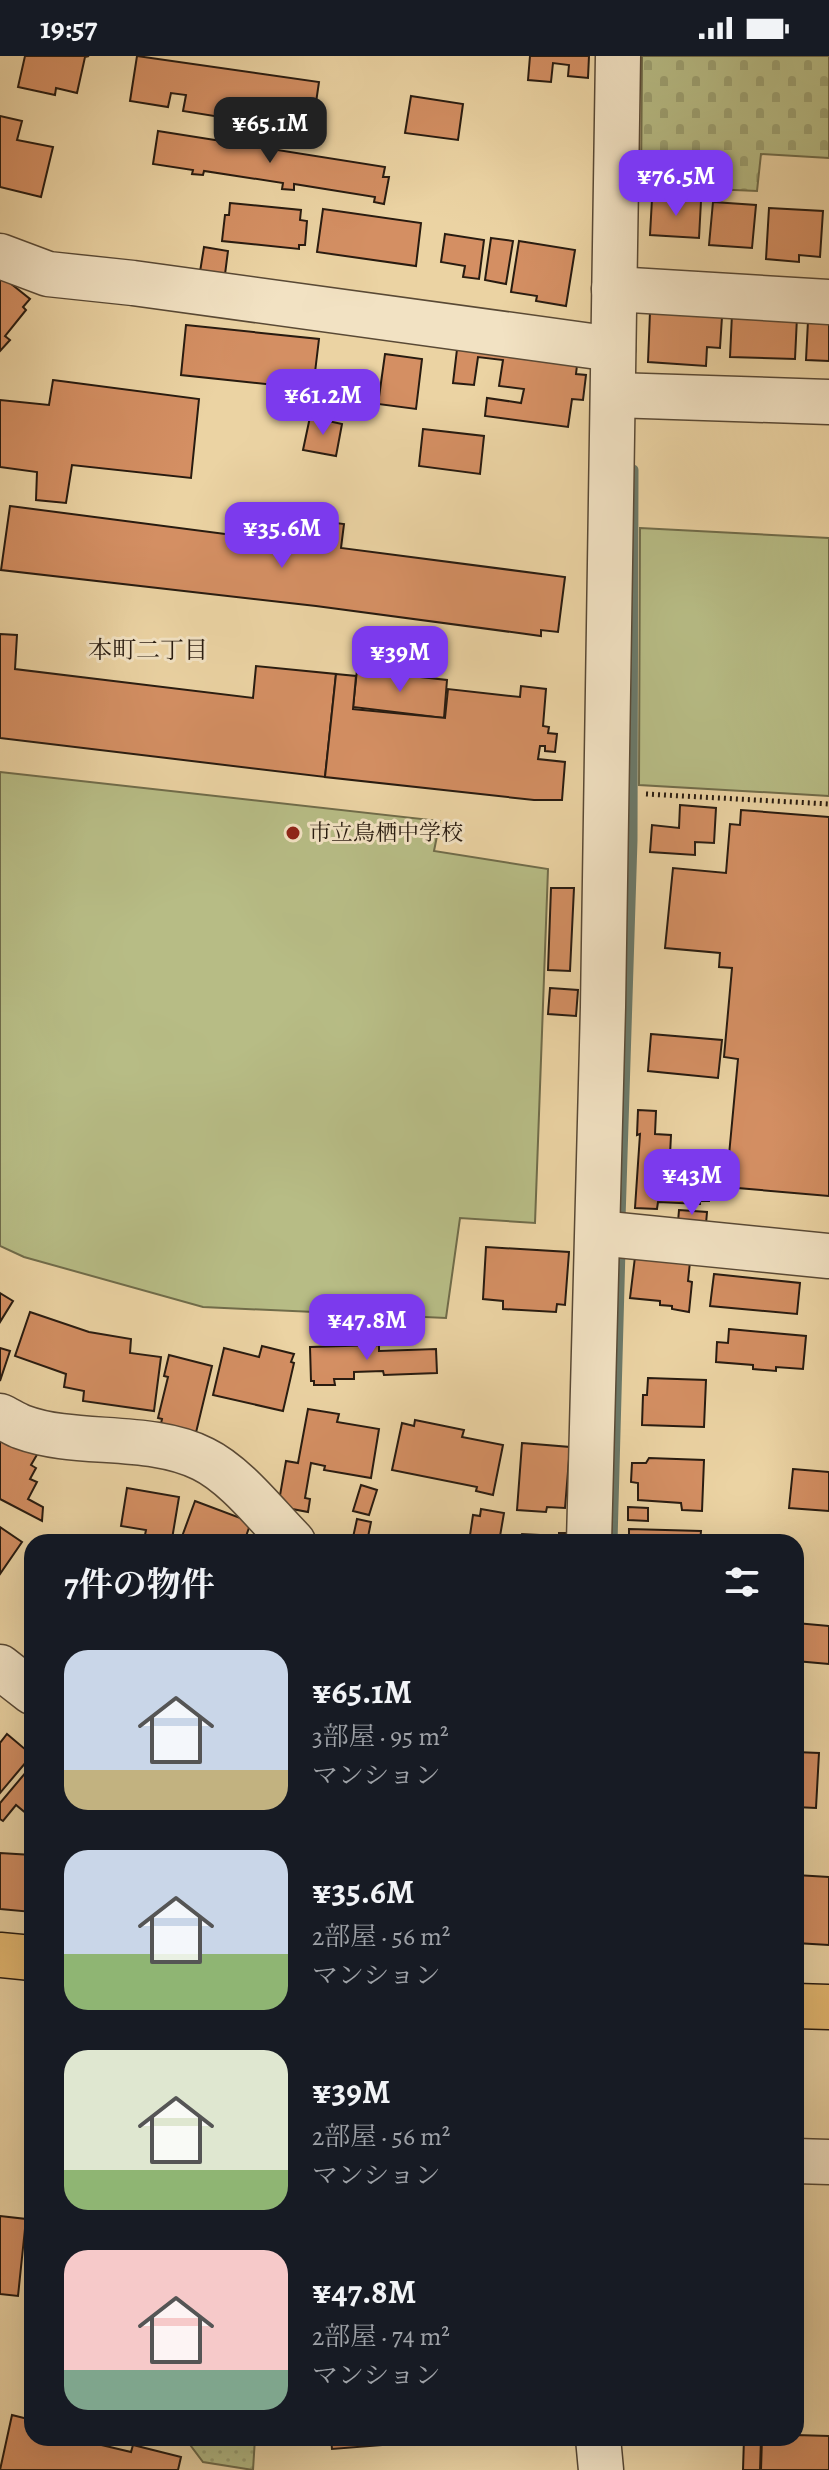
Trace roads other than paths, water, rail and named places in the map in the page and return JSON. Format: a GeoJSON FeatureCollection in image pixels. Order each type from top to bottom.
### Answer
{"type":"FeatureCollection","features":[{"type":"Feature","properties":{"kind":"main road"},"geometry":{"type":"LineString","coordinates":[[0,1955],[24,1957]]}},
{"type":"Feature","properties":{"kind":"main road"},"geometry":{"type":"LineString","coordinates":[[804,2006],[829,2007]]}},
{"type":"Feature","properties":{"kind":"street"},"geometry":{"type":"LineString","coordinates":[[589,1534],[598,1233],[618,56]]}},
{"type":"Feature","properties":{"kind":"street"},"geometry":{"type":"LineString","coordinates":[[0,256],[48,274],[613,349]]}},
{"type":"Feature","properties":{"kind":"street"},"geometry":{"type":"LineString","coordinates":[[614,289],[829,302]]}},
{"type":"Feature","properties":{"kind":"street"},"geometry":{"type":"LineString","coordinates":[[614,395],[829,402]]}},
{"type":"Feature","properties":{"kind":"street"},"geometry":{"type":"LineString","coordinates":[[598,1233],[829,1256]]}},
{"type":"Feature","properties":{"kind":"street"},"geometry":{"type":"LineString","coordinates":[[0,1416],[35,1430],[165,1447],[205,1459],[230,1477],[285,1534]]}},
{"type":"Feature","properties":{"kind":"street"},"geometry":{"type":"LineString","coordinates":[[0,1667],[24,1686]]}},
{"type":"Feature","properties":{"kind":"street"},"geometry":{"type":"LineString","coordinates":[[804,2161],[829,2162]]}},
{"type":"Feature","properties":{"kind":"street"},"geometry":{"type":"LineString","coordinates":[[599,2446],[601,2470]]}},
{"type":"Feature","properties":{"kind":"waterway"},"geometry":{"type":"LineString","coordinates":[[620,1219],[632,840],[633,470]]}},
{"type":"Feature","properties":{"kind":"waterway"},"geometry":{"type":"LineString","coordinates":[[612,1534],[620,1249]]}},
{"type":"Feature","properties":{"kind":"place","name":"市立鳥栖中学校"},"geometry":{"type":"Point","coordinates":[293,833]}},
{"type":"Feature","properties":{"kind":"district","name":"本町二丁目"},"geometry":{"type":"Point","coordinates":[148,650]}}]}
